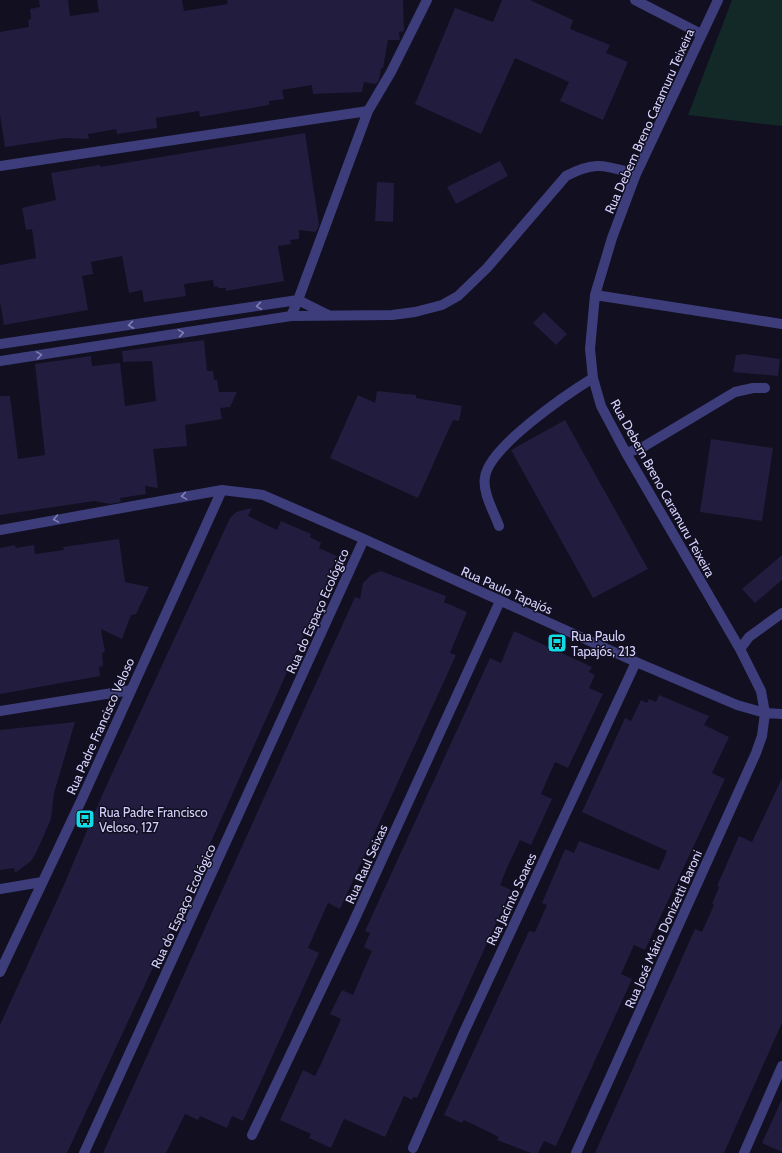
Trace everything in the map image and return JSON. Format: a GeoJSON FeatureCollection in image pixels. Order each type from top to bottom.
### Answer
{"type":"FeatureCollection","features":[{"type":"Feature","properties":{"kind":"street"},"geometry":{"type":"LineString","coordinates":[[290,316],[298,300],[368,111],[391,72],[427,0]]}},
{"type":"Feature","properties":{"kind":"street"},"geometry":{"type":"LineString","coordinates":[[635,0],[701,34]]}},
{"type":"Feature","properties":{"kind":"street","name":"Rua Debem Breno Caramuru Teixeira"},"geometry":{"type":"LineString","coordinates":[[718,0],[636,174],[612,238],[595,295],[590,349],[593,378],[601,406],[626,453],[740,649],[761,691],[765,713]]}},
{"type":"Feature","properties":{"kind":"street"},"geometry":{"type":"LineString","coordinates":[[0,166],[368,111]]}},
{"type":"Feature","properties":{"kind":"street"},"geometry":{"type":"LineString","coordinates":[[0,361],[290,316],[392,315],[415,312],[442,305],[458,296],[487,268],[566,176],[583,167],[604,166],[636,174]]}},
{"type":"Feature","properties":{"kind":"street"},"geometry":{"type":"LineString","coordinates":[[595,295],[782,324]]}},
{"type":"Feature","properties":{"kind":"street"},"geometry":{"type":"LineString","coordinates":[[0,344],[298,300],[332,316]]}},
{"type":"Feature","properties":{"kind":"street"},"geometry":{"type":"LineString","coordinates":[[499,526],[484,486],[487,469],[520,432],[543,412],[593,378]]}},
{"type":"Feature","properties":{"kind":"street"},"geometry":{"type":"LineString","coordinates":[[626,453],[643,447],[735,392],[753,388],[765,388]]}},
{"type":"Feature","properties":{"kind":"street","name":"Rua Paulo Tapajós"},"geometry":{"type":"LineString","coordinates":[[0,530],[222,490],[263,495],[636,662],[737,705],[765,713],[782,714]]}},
{"type":"Feature","properties":{"kind":"street","name":"Rua Padre Francisco Veloso"},"geometry":{"type":"LineString","coordinates":[[0,972],[222,490]]}},
{"type":"Feature","properties":{"kind":"street","name":"Rua do Espaço Ecológico"},"geometry":{"type":"LineString","coordinates":[[84,1153],[364,539]]}},
{"type":"Feature","properties":{"kind":"street","name":"Rua Raul Seixas"},"geometry":{"type":"LineString","coordinates":[[252,1135],[353,923],[500,601]]}},
{"type":"Feature","properties":{"kind":"street"},"geometry":{"type":"LineString","coordinates":[[740,649],[749,637],[782,613]]}},
{"type":"Feature","properties":{"kind":"street","name":"Rua Jacinto Soares"},"geometry":{"type":"LineString","coordinates":[[413,1148],[467,1025],[636,662]]}},
{"type":"Feature","properties":{"kind":"street"},"geometry":{"type":"LineString","coordinates":[[0,711],[131,690]]}},
{"type":"Feature","properties":{"kind":"street","name":"Rua José Mário Donizetti Baroni"},"geometry":{"type":"LineString","coordinates":[[576,1153],[756,753],[762,736],[765,713]]}},
{"type":"Feature","properties":{"kind":"street"},"geometry":{"type":"LineString","coordinates":[[0,889],[42,882]]}},
{"type":"Feature","properties":{"kind":"street"},"geometry":{"type":"LineString","coordinates":[[744,1153],[782,1066]]}},
{"type":"Feature","properties":{"kind":"green space"},"geometry":{"type":"Polygon","coordinates":[[[732,0],[782,0],[782,126],[688,115],[732,0]]]}},
{"type":"Feature","properties":{"kind":"building"},"geometry":{"type":"Polygon","coordinates":[[[39,0],[68,0],[70,16],[99,12],[97,0],[182,0],[184,11],[228,4],[227,0],[403,0],[404,31],[399,32],[400,40],[388,40],[383,68],[381,68],[379,80],[376,84],[364,82],[362,92],[313,94],[312,85],[282,90],[284,99],[269,101],[269,105],[200,117],[199,111],[156,118],[157,128],[117,134],[116,129],[88,134],[89,139],[65,138],[5,147],[0,115],[0,32],[29,27],[28,20],[31,19],[30,9],[40,7],[39,0]]]}},
{"type":"Feature","properties":{"kind":"building"},"geometry":{"type":"Polygon","coordinates":[[[502,0],[530,0],[573,20],[570,29],[610,45],[606,53],[628,62],[603,120],[560,101],[569,82],[515,58],[481,134],[415,104],[455,8],[493,22],[502,0]]]}},
{"type":"Feature","properties":{"kind":"building"},"geometry":{"type":"Polygon","coordinates":[[[305,133],[319,225],[316,232],[299,230],[299,239],[290,240],[291,244],[278,246],[284,281],[226,291],[226,288],[218,288],[218,286],[214,287],[213,280],[184,284],[186,296],[144,302],[142,290],[129,293],[122,256],[91,262],[93,274],[82,276],[88,310],[4,325],[0,302],[0,265],[36,258],[32,229],[26,230],[22,208],[56,200],[51,173],[100,165],[100,167],[305,133]]]}},
{"type":"Feature","properties":{"kind":"building"},"geometry":{"type":"Polygon","coordinates":[[[500,161],[508,176],[456,204],[447,187],[500,161]]]}},
{"type":"Feature","properties":{"kind":"building"},"geometry":{"type":"Polygon","coordinates":[[[377,182],[394,183],[393,222],[375,221],[377,182]]]}},
{"type":"Feature","properties":{"kind":"building"},"geometry":{"type":"Polygon","coordinates":[[[544,312],[567,334],[556,345],[533,323],[544,312]]]}},
{"type":"Feature","properties":{"kind":"building"},"geometry":{"type":"Polygon","coordinates":[[[204,340],[207,371],[213,371],[214,380],[217,380],[219,392],[237,392],[230,407],[220,408],[222,419],[185,425],[187,446],[153,449],[158,488],[145,486],[146,494],[120,498],[121,502],[110,504],[94,501],[0,515],[0,396],[10,396],[18,459],[45,455],[35,364],[91,356],[92,366],[120,363],[125,406],[156,401],[152,361],[123,362],[122,351],[204,340]]]}},
{"type":"Feature","properties":{"kind":"building"},"geometry":{"type":"Polygon","coordinates":[[[744,354],[780,359],[778,376],[733,372],[736,355],[744,354]]]}},
{"type":"Feature","properties":{"kind":"building"},"geometry":{"type":"Polygon","coordinates":[[[377,391],[416,395],[416,398],[462,406],[459,421],[453,420],[418,498],[330,458],[358,395],[375,403],[377,391]]]}},
{"type":"Feature","properties":{"kind":"building"},"geometry":{"type":"Polygon","coordinates":[[[565,420],[648,569],[593,598],[511,450],[565,420]]]}},
{"type":"Feature","properties":{"kind":"building"},"geometry":{"type":"Polygon","coordinates":[[[711,439],[773,448],[762,521],[700,512],[711,439]]]}},
{"type":"Feature","properties":{"kind":"building"},"geometry":{"type":"Polygon","coordinates":[[[252,508],[248,516],[277,530],[281,521],[311,534],[310,537],[321,543],[319,548],[337,556],[327,583],[201,864],[67,1153],[0,1153],[0,1025],[63,887],[103,793],[230,518],[236,512],[252,508]]]}},
{"type":"Feature","properties":{"kind":"building"},"geometry":{"type":"Polygon","coordinates":[[[119,539],[125,582],[149,587],[136,614],[131,615],[122,639],[101,629],[105,652],[102,653],[103,666],[99,667],[100,676],[0,694],[0,548],[15,545],[16,548],[34,545],[35,554],[64,550],[63,547],[119,539]]]}},
{"type":"Feature","properties":{"kind":"building"},"geometry":{"type":"Polygon","coordinates":[[[782,555],[782,580],[755,603],[742,589],[782,555]]]}},
{"type":"Feature","properties":{"kind":"building"},"geometry":{"type":"Polygon","coordinates":[[[381,571],[446,596],[444,602],[467,612],[450,653],[456,655],[340,909],[328,903],[308,948],[319,953],[243,1121],[232,1116],[227,1128],[200,1116],[198,1120],[185,1114],[166,1153],[103,1153],[355,597],[360,599],[363,583],[371,575],[381,571]]]}},
{"type":"Feature","properties":{"kind":"building"},"geometry":{"type":"Polygon","coordinates":[[[514,631],[592,667],[589,672],[595,675],[589,688],[603,694],[568,768],[555,762],[541,794],[552,799],[531,845],[520,840],[507,868],[500,885],[511,890],[417,1098],[413,1097],[412,1100],[404,1096],[385,1137],[344,1119],[331,1148],[309,1138],[311,1134],[280,1120],[303,1070],[315,1076],[321,1064],[341,1019],[330,1014],[342,990],[353,995],[372,951],[364,947],[370,933],[365,931],[490,658],[501,663],[514,631]]]}},
{"type":"Feature","properties":{"kind":"building"},"geometry":{"type":"Polygon","coordinates":[[[659,695],[709,716],[704,725],[729,737],[712,773],[725,779],[645,950],[634,945],[621,974],[632,979],[556,1146],[544,1141],[538,1153],[531,1153],[497,1140],[499,1137],[464,1120],[462,1123],[444,1115],[529,931],[535,932],[547,905],[542,903],[565,849],[574,853],[579,841],[659,870],[667,851],[582,812],[625,718],[631,721],[641,700],[647,703],[649,699],[656,702],[659,695]]]}},
{"type":"Feature","properties":{"kind":"building"},"geometry":{"type":"Polygon","coordinates":[[[75,722],[54,793],[51,819],[36,853],[31,861],[15,873],[14,868],[0,870],[0,730],[75,722]]]}},
{"type":"Feature","properties":{"kind":"building"},"geometry":{"type":"Polygon","coordinates":[[[782,778],[782,1023],[724,1153],[595,1153],[695,929],[702,932],[714,905],[712,904],[719,887],[717,886],[739,836],[752,842],[782,778]]]}},
{"type":"Feature","properties":{"kind":"building"},"geometry":{"type":"Polygon","coordinates":[[[782,1099],[782,1152],[762,1143],[782,1099]]]}},
{"type":"Feature","properties":{"kind":"place","name":"Rua Paulo Tapajós, 213"},"geometry":{"type":"Point","coordinates":[557,643]}},
{"type":"Feature","properties":{"kind":"place","name":"Rua Padre Francisco Veloso, 127"},"geometry":{"type":"Point","coordinates":[85,819]}}]}
